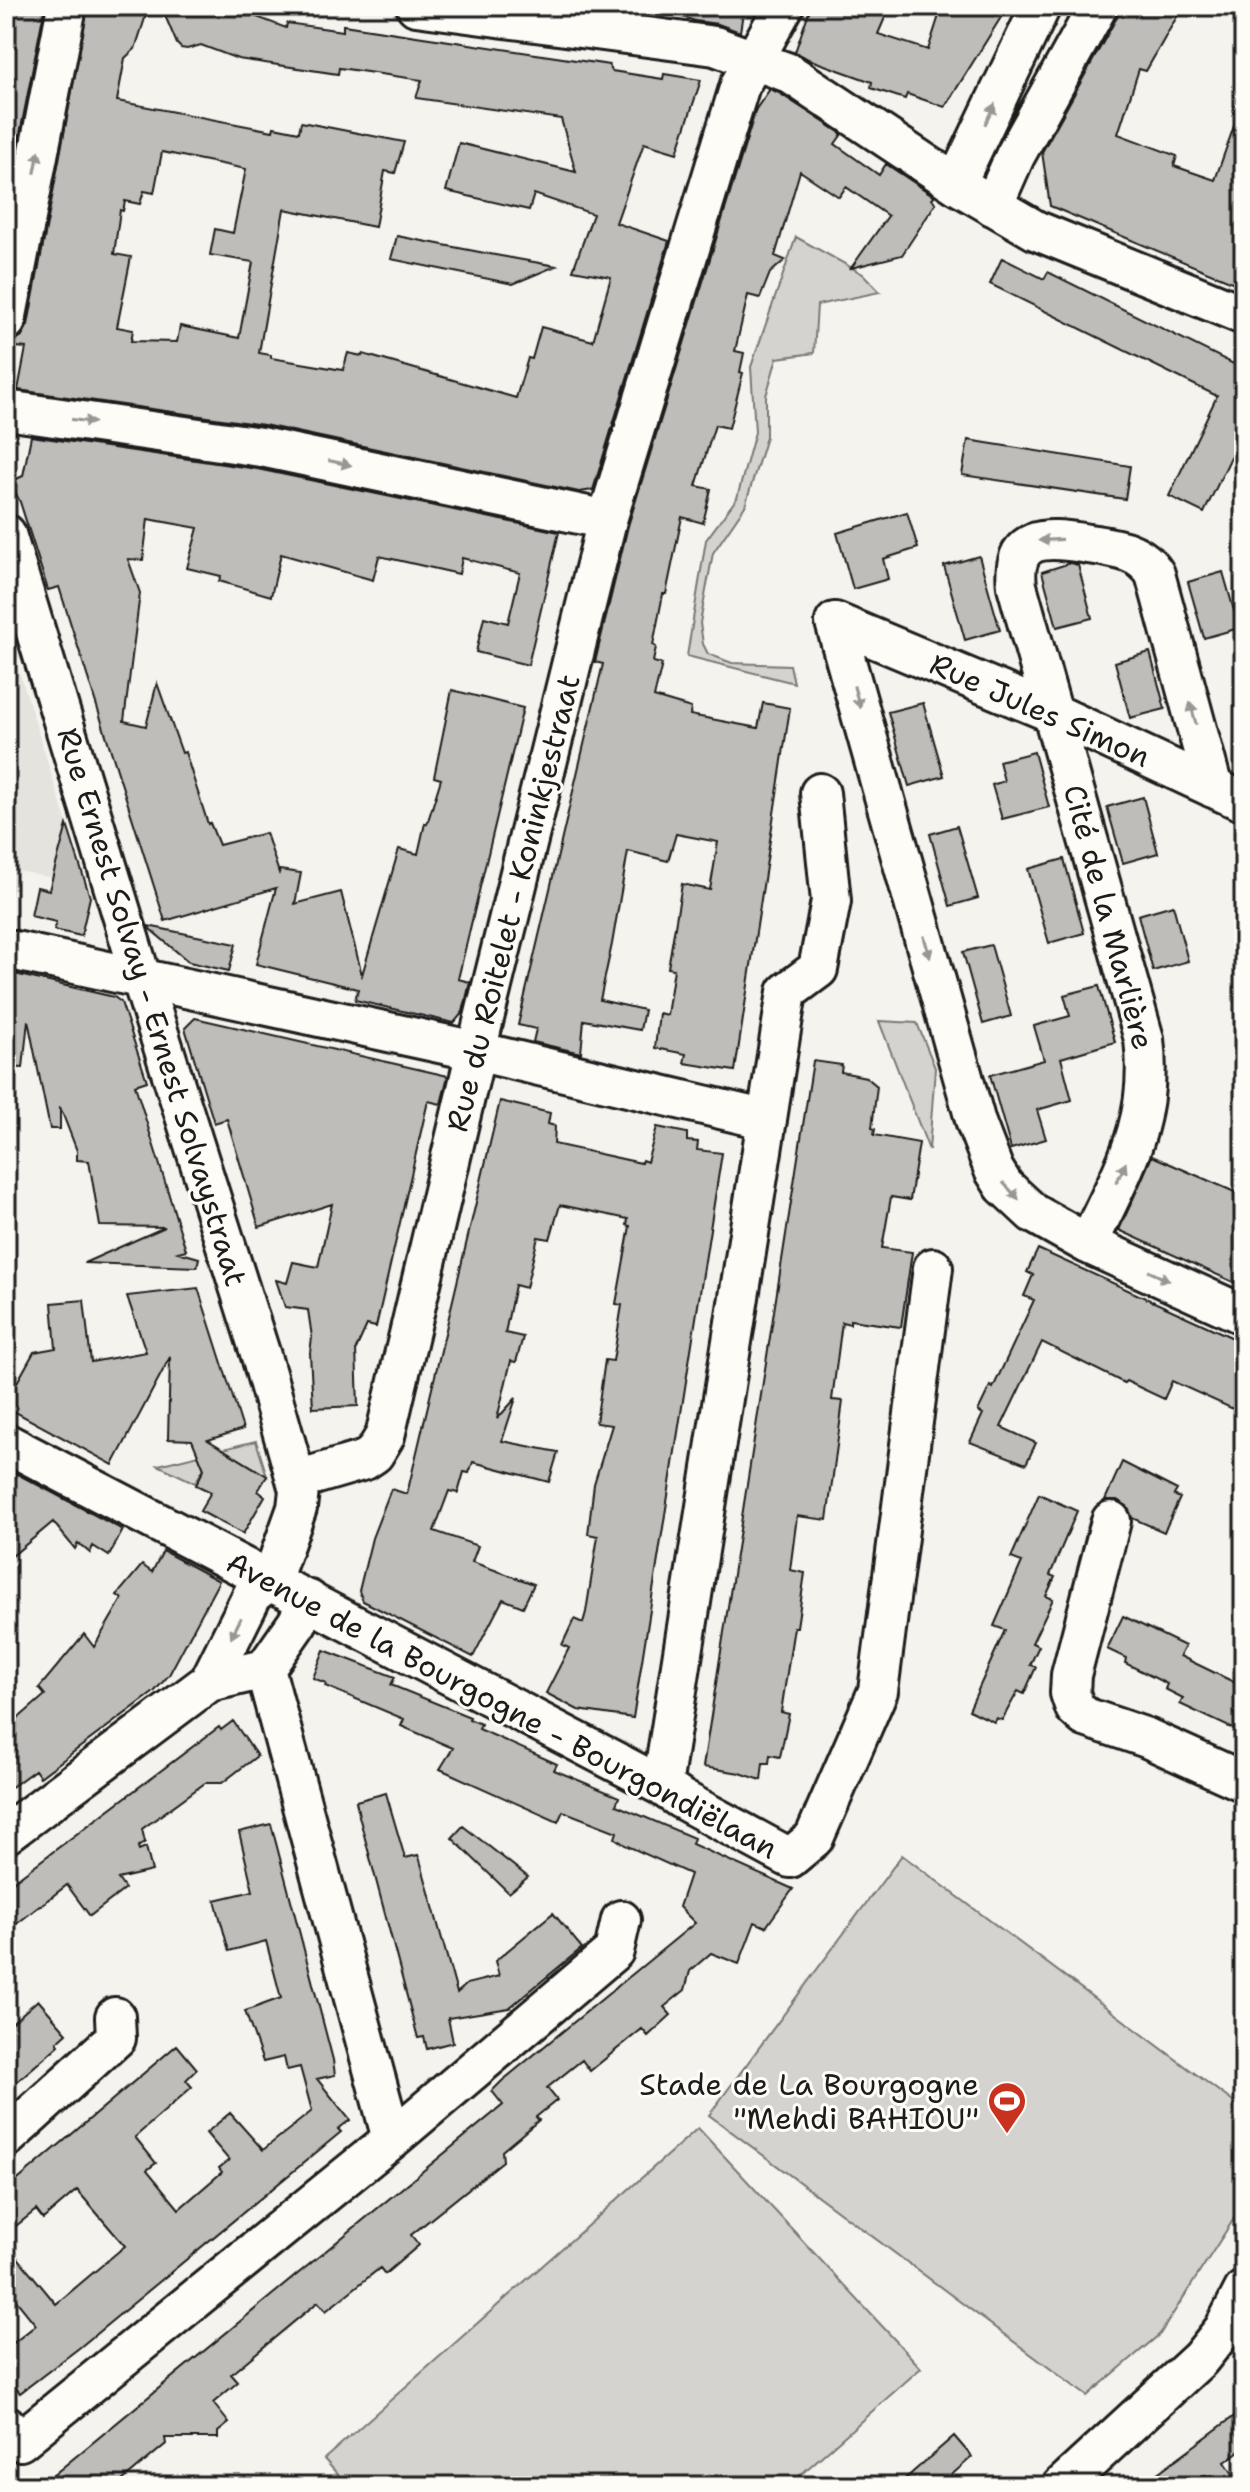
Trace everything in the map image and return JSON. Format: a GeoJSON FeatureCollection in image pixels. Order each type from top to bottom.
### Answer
{"type":"FeatureCollection","features":[{"type":"Feature","properties":{"kind":"street"},"geometry":{"type":"LineString","coordinates":[[6,321],[67,6]]}},
{"type":"Feature","properties":{"kind":"street"},"geometry":{"type":"LineString","coordinates":[[416,6],[715,46],[753,59],[789,73],[956,184],[1035,230],[1244,315]]}},
{"type":"Feature","properties":{"kind":"street","name":"Rue du Roitelet - Koninkjestraat"},"geometry":{"type":"LineString","coordinates":[[297,1480],[365,1460],[374,1454],[385,1436],[607,520],[740,85],[784,6]]}},
{"type":"Feature","properties":{"kind":"street"},"geometry":{"type":"LineString","coordinates":[[956,184],[1041,6]]}},
{"type":"Feature","properties":{"kind":"street"},"geometry":{"type":"LineString","coordinates":[[993,206],[1015,156],[1098,6]]}},
{"type":"Feature","properties":{"kind":"street"},"geometry":{"type":"LineString","coordinates":[[6,410],[261,447],[607,520]]}},
{"type":"Feature","properties":{"kind":"street","name":"Rue Ernest Solvay - Ernest Solvaystraat"},"geometry":{"type":"LineString","coordinates":[[6,534],[297,1480]]}},
{"type":"Feature","properties":{"kind":"street","name":"Cité de la Marlière"},"geometry":{"type":"LineString","coordinates":[[1088,1244],[1141,1122],[1147,1063],[1144,1039],[1017,586],[1018,558],[1029,544],[1047,539],[1126,551],[1146,560],[1155,574],[1229,795]]}},
{"type":"Feature","properties":{"kind":"street","name":"Rue Jules Simon"},"geometry":{"type":"LineString","coordinates":[[1088,1244],[1033,1213],[1004,1186],[985,1152],[835,622],[1055,714],[1229,795]]}},
{"type":"Feature","properties":{"kind":"street"},"geometry":{"type":"LineString","coordinates":[[662,1786],[787,992],[818,969],[831,901],[820,793]]}},
{"type":"Feature","properties":{"kind":"street"},"geometry":{"type":"LineString","coordinates":[[6,949],[476,1051],[767,1120]]}},
{"type":"Feature","properties":{"kind":"street"},"geometry":{"type":"LineString","coordinates":[[1088,1244],[1244,1315]]}},
{"type":"Feature","properties":{"kind":"street","name":"Avenue de la Bourgogne - Bourgondiëlaan"},"geometry":{"type":"LineString","coordinates":[[6,1443],[662,1786],[790,1858],[814,1838],[878,1691],[933,1268]]}},
{"type":"Feature","properties":{"kind":"street"},"geometry":{"type":"LineString","coordinates":[[209,1682],[254,1592],[271,1581],[297,1508],[297,1480]]}},
{"type":"Feature","properties":{"kind":"street"},"geometry":{"type":"LineString","coordinates":[[1111,1521],[1071,1675],[1070,1693],[1075,1708],[1085,1717],[1147,1738],[1244,1782]]}},
{"type":"Feature","properties":{"kind":"street"},"geometry":{"type":"LineString","coordinates":[[6,1834],[209,1682],[265,1669],[309,1600]]}},
{"type":"Feature","properties":{"kind":"street"},"geometry":{"type":"LineString","coordinates":[[265,1669],[392,2139]]}},
{"type":"Feature","properties":{"kind":"street"},"geometry":{"type":"LineString","coordinates":[[6,2425],[20,2441],[392,2139],[614,1951],[621,1920]]}},
{"type":"Feature","properties":{"kind":"street"},"geometry":{"type":"LineString","coordinates":[[6,2138],[116,2038],[115,2017]]}},
{"type":"Feature","properties":{"kind":"street"},"geometry":{"type":"LineString","coordinates":[[1062,2486],[1200,2359],[1224,2329],[1244,2290]]}},
{"type":"Feature","properties":{"kind":"shaded area"},"geometry":{"type":"Polygon","coordinates":[[[796,237],[863,274],[880,292],[817,305],[814,353],[777,358],[766,396],[766,437],[745,506],[713,553],[700,623],[708,654],[732,663],[790,665],[794,683],[687,656],[706,540],[737,498],[755,432],[751,367],[796,237]]]}},
{"type":"Feature","properties":{"kind":"shaded area"},"geometry":{"type":"Polygon","coordinates":[[[6,629],[86,885],[19,871],[6,915],[6,629]]]}},
{"type":"Feature","properties":{"kind":"shaded area"},"geometry":{"type":"Polygon","coordinates":[[[879,1021],[917,1023],[935,1068],[929,1150],[879,1021]]]}},
{"type":"Feature","properties":{"kind":"shaded area"},"geometry":{"type":"Polygon","coordinates":[[[256,1441],[267,1476],[235,1457],[207,1463],[195,1483],[158,1465],[256,1441]]]}},
{"type":"Feature","properties":{"kind":"shaded area"},"geometry":{"type":"Polygon","coordinates":[[[902,1855],[1244,2110],[1244,2203],[1160,2334],[1087,2396],[709,2115],[902,1855]]]}},
{"type":"Feature","properties":{"kind":"shaded area"},"geometry":{"type":"Polygon","coordinates":[[[698,2128],[921,2368],[788,2486],[348,2486],[324,2459],[698,2128]]]}},
{"type":"Feature","properties":{"kind":"building"},"geometry":{"type":"Polygon","coordinates":[[[6,6],[45,6],[6,205],[6,6]]]}},
{"type":"Feature","properties":{"kind":"building"},"geometry":{"type":"Polygon","coordinates":[[[88,6],[149,6],[135,49],[125,58],[117,101],[273,131],[274,127],[299,132],[301,122],[404,142],[395,173],[385,171],[375,227],[284,209],[259,353],[271,355],[271,358],[343,370],[348,353],[363,354],[516,398],[541,327],[593,341],[611,277],[573,270],[593,214],[534,194],[529,210],[446,191],[459,143],[576,172],[561,119],[416,98],[422,80],[339,68],[338,74],[238,59],[201,45],[181,48],[161,6],[228,6],[286,28],[287,23],[343,31],[343,25],[609,65],[612,71],[663,79],[664,74],[701,80],[677,153],[644,143],[616,223],[669,241],[593,490],[579,492],[264,425],[18,390],[26,348],[6,346],[6,342],[22,336],[28,325],[88,6]],[[162,152],[154,193],[144,191],[140,204],[125,201],[123,211],[120,210],[114,254],[131,257],[117,327],[133,330],[131,341],[177,342],[180,326],[239,338],[253,262],[210,255],[215,229],[233,233],[246,169],[162,152]]]}},
{"type":"Feature","properties":{"kind":"building"},"geometry":{"type":"Polygon","coordinates":[[[663,6],[744,6],[740,32],[662,10],[663,6]]]}},
{"type":"Feature","properties":{"kind":"building"},"geometry":{"type":"Polygon","coordinates":[[[811,6],[890,6],[878,34],[928,50],[942,6],[1008,6],[945,107],[907,94],[905,99],[871,88],[872,82],[795,52],[811,6]]]}},
{"type":"Feature","properties":{"kind":"building"},"geometry":{"type":"Polygon","coordinates":[[[1120,6],[1183,6],[1146,71],[1139,69],[1118,134],[1177,156],[1174,166],[1215,180],[1239,112],[1244,113],[1244,287],[1050,206],[1042,152],[1117,17],[1120,6]]]}},
{"type":"Feature","properties":{"kind":"building"},"geometry":{"type":"Polygon","coordinates":[[[770,89],[842,134],[835,144],[879,175],[886,164],[934,196],[932,199],[936,203],[902,255],[851,268],[888,216],[846,187],[839,197],[800,171],[775,256],[785,260],[770,273],[760,298],[748,295],[735,351],[744,353],[740,372],[743,373],[729,428],[715,425],[696,486],[711,489],[703,523],[682,517],[666,594],[663,594],[653,645],[656,647],[653,662],[662,664],[654,697],[691,708],[690,715],[758,728],[763,703],[790,708],[735,1071],[684,1063],[686,1054],[655,1048],[659,1013],[667,1015],[674,969],[668,968],[682,884],[710,890],[718,842],[676,834],[668,861],[628,851],[600,1000],[644,1010],[640,1030],[584,1020],[581,1053],[533,1042],[536,1029],[518,1025],[603,664],[595,662],[628,526],[756,109],[770,89]]]}},
{"type":"Feature","properties":{"kind":"building"},"geometry":{"type":"Polygon","coordinates":[[[397,236],[556,266],[513,284],[391,259],[397,236]]]}},
{"type":"Feature","properties":{"kind":"building"},"geometry":{"type":"Polygon","coordinates":[[[1002,258],[1044,279],[1048,272],[1244,369],[1244,430],[1204,513],[1169,496],[1217,396],[990,284],[1002,258]]]}},
{"type":"Feature","properties":{"kind":"building"},"geometry":{"type":"Polygon","coordinates":[[[31,436],[257,469],[559,532],[528,665],[476,652],[484,617],[508,623],[520,573],[462,558],[459,574],[379,556],[373,580],[281,554],[271,596],[219,581],[221,576],[187,568],[198,528],[148,519],[143,560],[128,559],[140,593],[124,721],[146,726],[157,683],[182,753],[185,752],[208,824],[219,845],[266,833],[279,873],[280,870],[301,873],[295,904],[341,892],[362,975],[399,849],[418,854],[441,779],[434,777],[452,690],[523,708],[458,979],[470,982],[463,1012],[454,1023],[355,1000],[358,989],[256,964],[276,888],[165,921],[59,587],[48,590],[20,502],[10,482],[23,476],[31,436]]]}},
{"type":"Feature","properties":{"kind":"building"},"geometry":{"type":"Polygon","coordinates":[[[968,440],[1130,466],[1125,499],[962,475],[968,440]]]}},
{"type":"Feature","properties":{"kind":"building"},"geometry":{"type":"Polygon","coordinates":[[[907,512],[918,548],[883,559],[888,579],[853,589],[837,533],[907,512]]]}},
{"type":"Feature","properties":{"kind":"building"},"geometry":{"type":"Polygon","coordinates":[[[979,556],[1000,630],[965,640],[944,566],[979,556]]]}},
{"type":"Feature","properties":{"kind":"building"},"geometry":{"type":"Polygon","coordinates":[[[1070,563],[1078,565],[1092,618],[1057,627],[1042,572],[1070,563]]]}},
{"type":"Feature","properties":{"kind":"building"},"geometry":{"type":"Polygon","coordinates":[[[1223,572],[1239,628],[1204,638],[1188,582],[1223,572]]]}},
{"type":"Feature","properties":{"kind":"building"},"geometry":{"type":"Polygon","coordinates":[[[1150,652],[1165,709],[1130,718],[1115,662],[1150,652]]]}},
{"type":"Feature","properties":{"kind":"building"},"geometry":{"type":"Polygon","coordinates":[[[923,703],[944,776],[909,786],[888,712],[923,703]]]}},
{"type":"Feature","properties":{"kind":"building"},"geometry":{"type":"Polygon","coordinates":[[[1034,752],[1049,807],[1002,819],[992,785],[1004,781],[999,761],[1034,752]]]}},
{"type":"Feature","properties":{"kind":"building"},"geometry":{"type":"Polygon","coordinates":[[[1143,797],[1158,853],[1123,863],[1107,807],[1143,797]]]}},
{"type":"Feature","properties":{"kind":"building"},"geometry":{"type":"Polygon","coordinates":[[[67,825],[90,897],[81,936],[54,930],[56,922],[31,916],[37,887],[49,890],[67,825]]]}},
{"type":"Feature","properties":{"kind":"building"},"geometry":{"type":"Polygon","coordinates":[[[957,826],[978,898],[950,906],[930,834],[957,826]]]}},
{"type":"Feature","properties":{"kind":"building"},"geometry":{"type":"Polygon","coordinates":[[[1064,859],[1084,933],[1049,943],[1028,869],[1064,859]]]}},
{"type":"Feature","properties":{"kind":"building"},"geometry":{"type":"Polygon","coordinates":[[[1173,905],[1188,961],[1153,971],[1138,915],[1173,905]]]}},
{"type":"Feature","properties":{"kind":"building"},"geometry":{"type":"Polygon","coordinates":[[[148,926],[236,944],[229,971],[189,962],[148,926]]]}},
{"type":"Feature","properties":{"kind":"building"},"geometry":{"type":"Polygon","coordinates":[[[991,945],[1011,1016],[983,1024],[963,952],[991,945]]]}},
{"type":"Feature","properties":{"kind":"building"},"geometry":{"type":"Polygon","coordinates":[[[6,972],[114,997],[121,1002],[147,1081],[135,1085],[186,1250],[178,1252],[199,1258],[197,1267],[84,1263],[165,1227],[100,1226],[89,1161],[77,1160],[77,1151],[60,1107],[60,1129],[50,1129],[28,1020],[23,1068],[6,1067],[6,972]]]}},
{"type":"Feature","properties":{"kind":"building"},"geometry":{"type":"Polygon","coordinates":[[[1099,986],[1115,1042],[1061,1058],[1072,1100],[1037,1110],[1046,1139],[1011,1149],[990,1075],[1044,1060],[1034,1026],[1070,1016],[1064,995],[1099,986]]]}},
{"type":"Feature","properties":{"kind":"building"},"geometry":{"type":"Polygon","coordinates":[[[195,1018],[448,1076],[441,1104],[428,1101],[376,1327],[367,1325],[356,1349],[358,1406],[313,1408],[312,1337],[308,1310],[285,1307],[276,1280],[287,1283],[293,1262],[318,1267],[332,1204],[259,1227],[227,1119],[214,1123],[185,1028],[195,1018]]]}},
{"type":"Feature","properties":{"kind":"building"},"geometry":{"type":"Polygon","coordinates":[[[813,1061],[842,1065],[841,1072],[866,1077],[877,1086],[872,1128],[875,1129],[874,1135],[919,1143],[910,1200],[891,1197],[882,1248],[912,1252],[901,1327],[850,1320],[850,1324],[842,1322],[832,1400],[843,1401],[827,1520],[797,1516],[790,1570],[805,1573],[781,1712],[789,1714],[780,1757],[770,1755],[769,1763],[763,1763],[761,1780],[703,1767],[813,1061]]]}},
{"type":"Feature","properties":{"kind":"building"},"geometry":{"type":"Polygon","coordinates":[[[500,1101],[550,1113],[548,1124],[555,1126],[554,1144],[641,1163],[642,1160],[647,1162],[657,1127],[687,1133],[687,1141],[698,1142],[697,1150],[722,1153],[633,1718],[578,1710],[546,1693],[569,1648],[562,1645],[574,1619],[583,1623],[586,1612],[598,1536],[588,1534],[594,1484],[612,1425],[596,1423],[605,1360],[613,1361],[622,1305],[616,1304],[630,1226],[627,1225],[628,1219],[560,1205],[550,1239],[538,1237],[526,1288],[515,1285],[505,1333],[523,1337],[516,1362],[511,1361],[497,1419],[516,1398],[502,1441],[558,1452],[549,1482],[473,1462],[469,1473],[464,1472],[458,1493],[449,1491],[434,1531],[478,1546],[472,1562],[534,1584],[523,1607],[503,1599],[473,1657],[363,1601],[359,1591],[372,1538],[391,1489],[407,1494],[500,1101]]]}},
{"type":"Feature","properties":{"kind":"building"},"geometry":{"type":"Polygon","coordinates":[[[1152,1156],[1244,1196],[1244,1287],[1119,1230],[1152,1156]]]}},
{"type":"Feature","properties":{"kind":"building"},"geometry":{"type":"Polygon","coordinates":[[[1038,1249],[1244,1343],[1244,1414],[1172,1381],[1164,1399],[1126,1381],[1124,1383],[1042,1342],[1001,1427],[1036,1443],[1026,1464],[970,1442],[983,1414],[978,1411],[990,1386],[993,1388],[1034,1300],[1024,1296],[1033,1275],[1027,1272],[1038,1249]]]}},
{"type":"Feature","properties":{"kind":"building"},"geometry":{"type":"Polygon","coordinates":[[[198,1288],[243,1429],[208,1440],[267,1476],[258,1491],[265,1496],[243,1534],[200,1511],[211,1492],[196,1485],[204,1469],[192,1440],[168,1439],[170,1357],[113,1465],[6,1407],[34,1352],[56,1348],[52,1303],[84,1300],[91,1362],[146,1352],[127,1296],[198,1288]]]}},
{"type":"Feature","properties":{"kind":"building"},"geometry":{"type":"Polygon","coordinates":[[[1122,1462],[1177,1490],[1174,1495],[1180,1498],[1164,1532],[1132,1518],[1127,1506],[1117,1500],[1105,1500],[1122,1462]]]}},
{"type":"Feature","properties":{"kind":"building"},"geometry":{"type":"Polygon","coordinates":[[[6,1468],[123,1530],[109,1556],[93,1546],[90,1553],[78,1543],[75,1549],[53,1522],[6,1561],[6,1468]]]}},
{"type":"Feature","properties":{"kind":"building"},"geometry":{"type":"Polygon","coordinates":[[[1039,1494],[1077,1511],[1050,1575],[1055,1577],[1046,1596],[1053,1599],[1032,1643],[1039,1646],[1030,1665],[1036,1667],[1024,1694],[1018,1691],[1002,1720],[996,1718],[994,1722],[969,1710],[1005,1630],[994,1626],[1022,1562],[1011,1558],[1039,1494]]]}},
{"type":"Feature","properties":{"kind":"building"},"geometry":{"type":"Polygon","coordinates":[[[163,1551],[219,1581],[169,1675],[154,1692],[40,1777],[35,1770],[6,1791],[6,1729],[45,1695],[39,1688],[84,1634],[94,1647],[122,1599],[117,1595],[142,1565],[152,1572],[163,1551]]]}},
{"type":"Feature","properties":{"kind":"building"},"geometry":{"type":"Polygon","coordinates":[[[1123,1616],[1185,1646],[1180,1656],[1244,1687],[1244,1734],[1180,1704],[1183,1698],[1165,1689],[1167,1684],[1125,1663],[1126,1658],[1107,1649],[1123,1616]]]}},
{"type":"Feature","properties":{"kind":"building"},"geometry":{"type":"Polygon","coordinates":[[[324,1650],[395,1677],[391,1685],[470,1717],[481,1724],[479,1729],[557,1764],[554,1770],[619,1797],[616,1805],[694,1838],[692,1844],[793,1889],[766,1927],[755,1922],[739,1964],[711,1953],[690,1971],[685,1990],[664,2007],[671,2015],[648,2036],[642,2029],[590,2071],[582,2060],[547,2088],[557,2100],[536,2117],[539,2120],[502,2151],[503,2161],[411,2235],[419,2245],[385,2274],[380,2268],[326,2311],[318,2302],[231,2374],[238,2382],[213,2403],[229,2423],[218,2432],[218,2438],[165,2438],[166,2444],[116,2486],[40,2486],[503,2105],[492,2091],[502,2081],[695,1923],[679,1907],[690,1874],[625,1845],[615,1838],[617,1832],[563,1811],[558,1822],[440,1769],[453,1748],[401,1726],[404,1719],[313,1678],[324,1650]]]}},
{"type":"Feature","properties":{"kind":"building"},"geometry":{"type":"Polygon","coordinates":[[[233,1721],[257,1756],[222,1783],[205,1783],[142,1829],[145,1842],[138,1847],[139,1850],[146,1847],[152,1871],[118,1879],[125,1889],[90,1916],[67,1885],[6,1932],[6,1887],[219,1727],[221,1730],[233,1721]]]}},
{"type":"Feature","properties":{"kind":"building"},"geometry":{"type":"Polygon","coordinates":[[[386,1793],[405,1858],[418,1855],[420,1860],[457,1993],[467,1984],[499,1976],[495,1961],[553,1913],[582,1948],[509,2008],[448,2018],[453,2042],[427,2049],[424,2037],[418,2038],[356,1801],[386,1793]]]}},
{"type":"Feature","properties":{"kind":"building"},"geometry":{"type":"Polygon","coordinates":[[[271,1824],[333,2060],[335,2075],[317,2079],[350,2120],[338,2129],[341,2132],[20,2393],[6,2375],[6,2349],[36,2325],[6,2288],[6,2243],[56,2304],[125,2246],[77,2190],[43,2219],[36,2210],[6,2234],[6,2190],[177,2045],[197,2069],[186,2080],[192,2087],[135,2137],[156,2163],[147,2170],[179,2209],[222,2172],[219,2168],[229,2160],[206,2133],[230,2113],[263,2150],[312,2111],[300,2067],[287,2070],[284,2057],[263,2062],[245,2011],[281,1998],[266,1941],[229,1951],[215,1900],[253,1891],[239,1832],[271,1824]]]}},
{"type":"Feature","properties":{"kind":"building"},"geometry":{"type":"Polygon","coordinates":[[[463,1826],[528,1877],[509,1893],[452,1838],[463,1826]]]}},
{"type":"Feature","properties":{"kind":"building"},"geometry":{"type":"Polygon","coordinates":[[[38,2000],[67,2033],[57,2042],[59,2045],[6,2091],[6,2028],[38,2000]]]}},
{"type":"Feature","properties":{"kind":"building"},"geometry":{"type":"Polygon","coordinates":[[[1244,2409],[1244,2448],[1225,2462],[1241,2486],[1212,2486],[1205,2476],[1192,2486],[1140,2486],[1244,2409]]]}},
{"type":"Feature","properties":{"kind":"building"},"geometry":{"type":"Polygon","coordinates":[[[954,2436],[972,2457],[939,2486],[897,2486],[954,2436]]]}},
{"type":"Feature","properties":{"kind":"place","name":"Stade de La Bourgogne \"Mehdi BAHIOU\""},"geometry":{"type":"Point","coordinates":[1007,2135]}}]}
